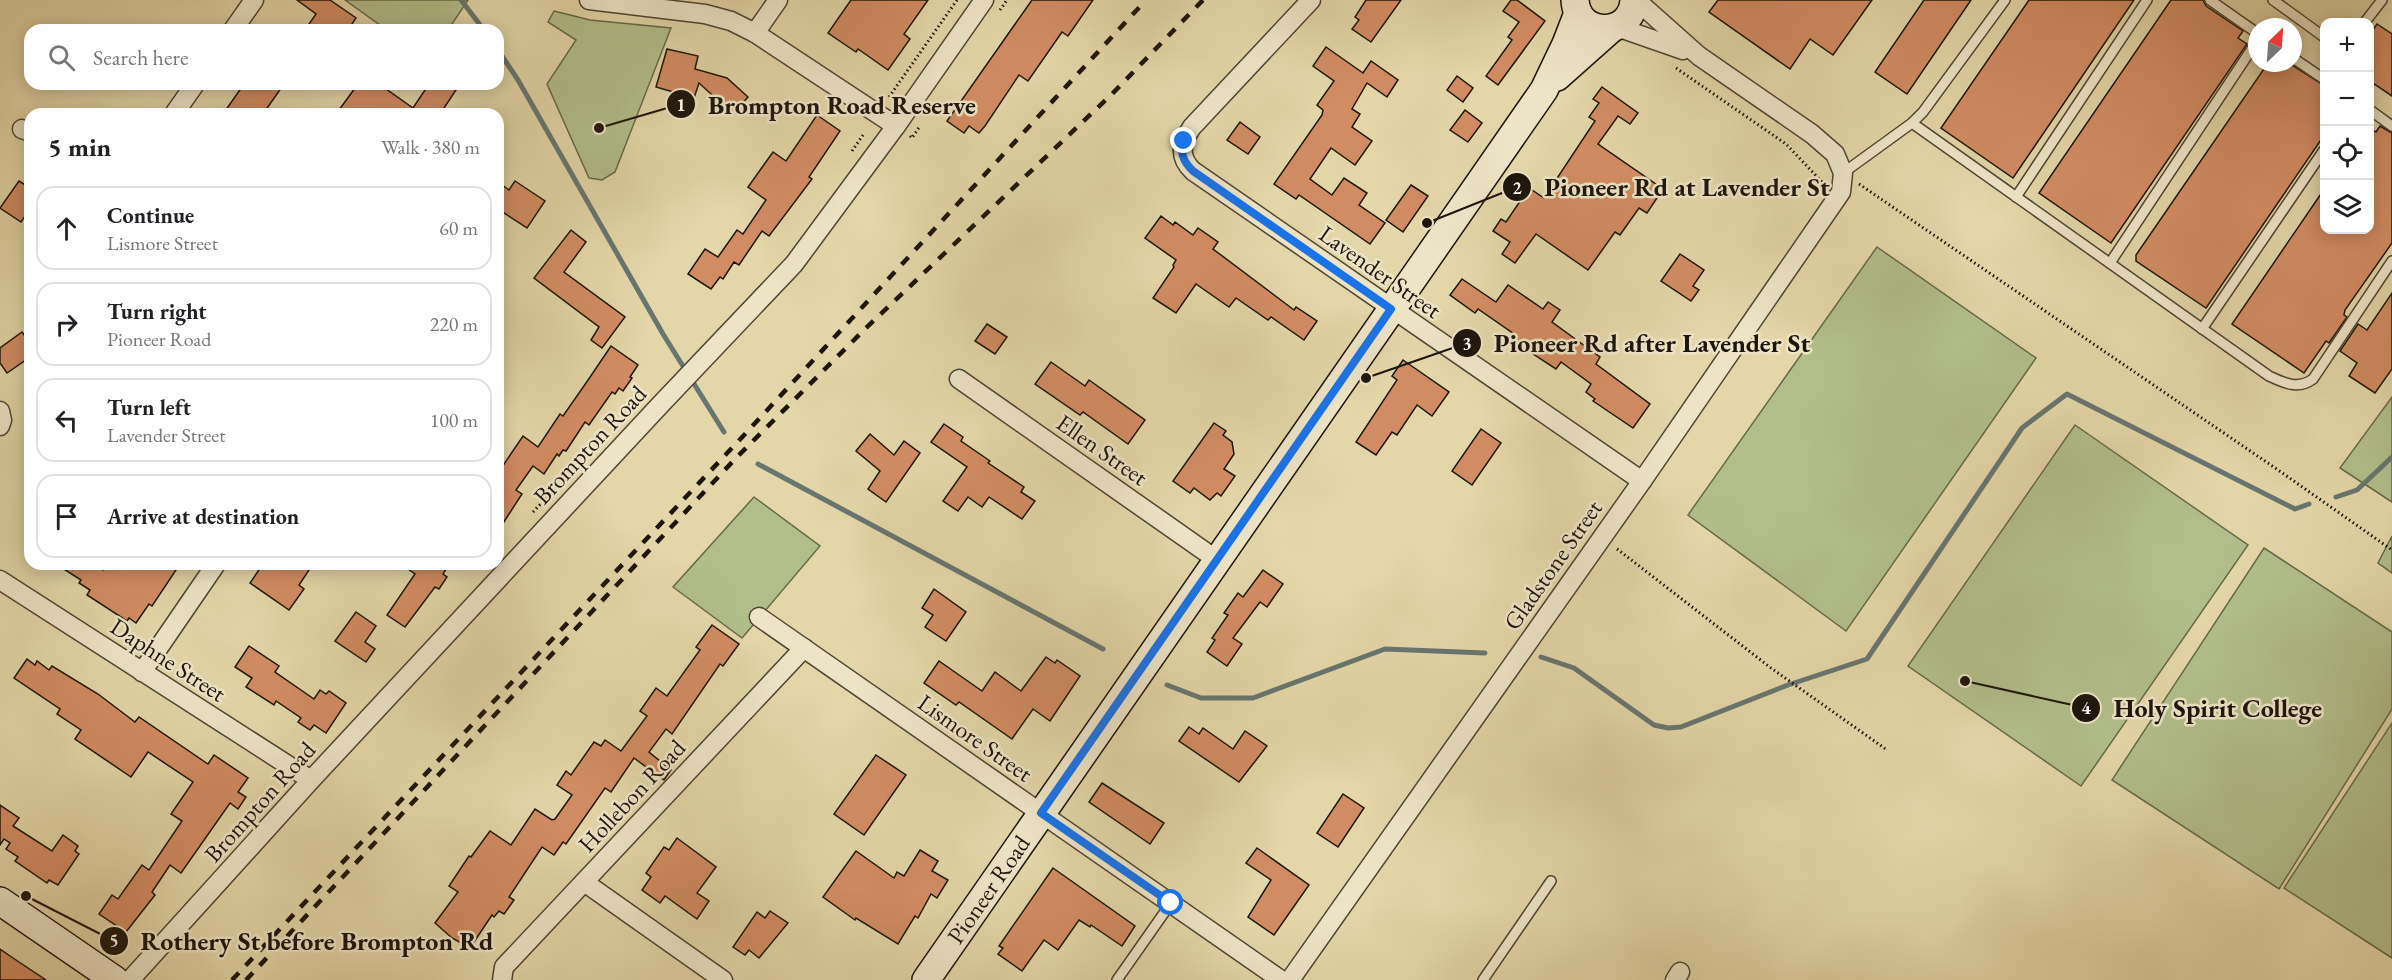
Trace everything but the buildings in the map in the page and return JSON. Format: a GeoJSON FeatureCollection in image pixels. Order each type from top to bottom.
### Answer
{"type":"FeatureCollection","features":[{"type":"Feature","properties":{"kind":"main road","name":"Pioneer Road"},"geometry":{"type":"LineString","coordinates":[[1544,90],[1580,55],[1630,15],[1635,0]]}},
{"type":"Feature","properties":{"kind":"main road","name":"Pioneer Road"},"geometry":{"type":"LineString","coordinates":[[1575,4],[1588,25],[1603,30],[1614,28]]}},
{"type":"Feature","properties":{"kind":"main road","name":"Pioneer Road"},"geometry":{"type":"LineString","coordinates":[[926,980],[1544,90],[1566,44],[1575,4]]}},
{"type":"Feature","properties":{"kind":"main road"},"geometry":{"type":"LineString","coordinates":[[0,901],[115,980]]}},
{"type":"Feature","properties":{"kind":"street"},"geometry":{"type":"LineString","coordinates":[[237,24],[254,0]]}},
{"type":"Feature","properties":{"kind":"street"},"geometry":{"type":"LineString","coordinates":[[589,0],[705,14],[731,21],[756,33],[896,126]]}},
{"type":"Feature","properties":{"kind":"street"},"geometry":{"type":"LineString","coordinates":[[756,33],[778,0]]}},
{"type":"Feature","properties":{"kind":"street","name":"Brompton Road"},"geometry":{"type":"LineString","coordinates":[[130,980],[311,780],[794,264],[896,126],[984,0]]}},
{"type":"Feature","properties":{"kind":"street","name":"Lavender Street"},"geometry":{"type":"LineString","coordinates":[[1311,0],[1192,127],[1182,149],[1184,161],[1193,171],[1642,481]]}},
{"type":"Feature","properties":{"kind":"street"},"geometry":{"type":"LineString","coordinates":[[1635,0],[1699,56],[1812,134],[1835,154],[1843,173]]}},
{"type":"Feature","properties":{"kind":"street"},"geometry":{"type":"LineString","coordinates":[[1614,28],[1656,39],[1699,56]]}},
{"type":"Feature","properties":{"kind":"street"},"geometry":{"type":"LineString","coordinates":[[178,108],[191,90]]}},
{"type":"Feature","properties":{"kind":"street","name":"Gladstone Street"},"geometry":{"type":"LineString","coordinates":[[1290,980],[1642,481],[1840,192],[1843,173]]}},
{"type":"Feature","properties":{"kind":"street","name":"Ellen Street"},"geometry":{"type":"LineString","coordinates":[[959,380],[1217,560]]}},
{"type":"Feature","properties":{"kind":"street"},"geometry":{"type":"LineString","coordinates":[[0,411],[2,420],[0,426]]}},
{"type":"Feature","properties":{"kind":"street"},"geometry":{"type":"LineString","coordinates":[[142,672],[212,570]]}},
{"type":"Feature","properties":{"kind":"street","name":"Daphne Street"},"geometry":{"type":"LineString","coordinates":[[0,580],[311,780]]}},
{"type":"Feature","properties":{"kind":"street","name":"Lismore Street"},"geometry":{"type":"LineString","coordinates":[[759,617],[1281,980]]}},
{"type":"Feature","properties":{"kind":"street","name":"Hollebon Road"},"geometry":{"type":"LineString","coordinates":[[502,980],[504,967],[804,648]]}},
{"type":"Feature","properties":{"kind":"street"},"geometry":{"type":"LineString","coordinates":[[584,882],[723,980]]}},
{"type":"Feature","properties":{"kind":"lane"},"geometry":{"type":"LineString","coordinates":[[1843,173],[1912,123],[1933,101],[2005,0]]}},
{"type":"Feature","properties":{"kind":"lane"},"geometry":{"type":"LineString","coordinates":[[2016,197],[2147,0]]}},
{"type":"Feature","properties":{"kind":"lane"},"geometry":{"type":"LineString","coordinates":[[2210,0],[2248,27]]}},
{"type":"Feature","properties":{"kind":"lane"},"geometry":{"type":"LineString","coordinates":[[2273,0],[2320,33]]}},
{"type":"Feature","properties":{"kind":"lane"},"geometry":{"type":"LineString","coordinates":[[2368,18],[2382,0]]}},
{"type":"Feature","properties":{"kind":"lane"},"geometry":{"type":"LineString","coordinates":[[2110,263],[2248,55]]}},
{"type":"Feature","properties":{"kind":"lane"},"geometry":{"type":"LineString","coordinates":[[2302,64],[2320,76]]}},
{"type":"Feature","properties":{"kind":"lane"},"geometry":{"type":"LineString","coordinates":[[2374,113],[2392,126]]}},
{"type":"Feature","properties":{"kind":"lane"},"geometry":{"type":"LineString","coordinates":[[1912,123],[2269,376],[2284,383],[2306,384],[2319,371],[2392,261]]}},
{"type":"Feature","properties":{"kind":"lane"},"geometry":{"type":"LineString","coordinates":[[2202,329],[2320,157]]}},
{"type":"Feature","properties":{"kind":"lane"},"geometry":{"type":"LineString","coordinates":[[1483,980],[1551,881]]}},
{"type":"Feature","properties":{"kind":"lane"},"geometry":{"type":"LineString","coordinates":[[1117,980],[1171,903]]}},
{"type":"Feature","properties":{"kind":"path"},"geometry":{"type":"LineString","coordinates":[[889,97],[957,0]]}},
{"type":"Feature","properties":{"kind":"path"},"geometry":{"type":"LineString","coordinates":[[1672,66],[1786,144],[1822,184],[1843,173],[2272,465],[2392,550]]}},
{"type":"Feature","properties":{"kind":"path"},"geometry":{"type":"LineString","coordinates":[[847,160],[863,135]]}},
{"type":"Feature","properties":{"kind":"path"},"geometry":{"type":"LineString","coordinates":[[1613,546],[1781,675],[1887,750]]}},
{"type":"Feature","properties":{"kind":"green space"},"geometry":{"type":"Polygon","coordinates":[[[345,0],[468,0],[452,24],[379,24],[345,0]]]}},
{"type":"Feature","properties":{"kind":"green space"},"geometry":{"type":"Polygon","coordinates":[[[554,11],[590,20],[671,28],[615,172],[602,180],[589,178],[547,84],[576,40],[548,22],[554,11]]]}},
{"type":"Feature","properties":{"kind":"green space"},"geometry":{"type":"Polygon","coordinates":[[[1877,247],[2036,358],[1846,631],[1688,515],[1877,247]]]}},
{"type":"Feature","properties":{"kind":"green space"},"geometry":{"type":"Polygon","coordinates":[[[2392,397],[2392,502],[2340,468],[2392,397]]]}},
{"type":"Feature","properties":{"kind":"green space"},"geometry":{"type":"Polygon","coordinates":[[[2075,425],[2248,545],[2081,786],[1908,666],[2075,425]]]}},
{"type":"Feature","properties":{"kind":"green space"},"geometry":{"type":"Polygon","coordinates":[[[754,497],[820,546],[742,638],[673,587],[754,497]]]}},
{"type":"Feature","properties":{"kind":"green space"},"geometry":{"type":"Polygon","coordinates":[[[2392,536],[2392,573],[2378,563],[2392,536]]]}},
{"type":"Feature","properties":{"kind":"green space"},"geometry":{"type":"Polygon","coordinates":[[[2264,548],[2392,632],[2392,709],[2279,889],[2112,780],[2264,548]]]}},
{"type":"Feature","properties":{"kind":"green space"},"geometry":{"type":"Polygon","coordinates":[[[2392,723],[2392,958],[2284,888],[2392,723]]]}},
{"type":"Feature","properties":{"kind":"waterway"},"geometry":{"type":"LineString","coordinates":[[461,0],[479,24]]}},
{"type":"Feature","properties":{"kind":"waterway"},"geometry":{"type":"LineString","coordinates":[[504,59],[663,334],[724,432]]}},
{"type":"Feature","properties":{"kind":"waterway"},"geometry":{"type":"LineString","coordinates":[[1541,657],[1574,668],[1654,725],[1668,728],[1681,727],[1788,685],[1867,659],[2022,428],[2067,394],[2295,509],[2309,504]]}},
{"type":"Feature","properties":{"kind":"waterway"},"geometry":{"type":"LineString","coordinates":[[2336,497],[2357,490],[2392,457]]}},
{"type":"Feature","properties":{"kind":"waterway"},"geometry":{"type":"LineString","coordinates":[[758,464],[1103,649]]}},
{"type":"Feature","properties":{"kind":"waterway"},"geometry":{"type":"LineString","coordinates":[[1167,685],[1201,698],[1253,698],[1385,649],[1485,653]]}},
{"type":"Feature","properties":{"kind":"railway"},"geometry":{"type":"LineString","coordinates":[[232,980],[746,433],[1146,0]]}},
{"type":"Feature","properties":{"kind":"railway"},"geometry":{"type":"LineString","coordinates":[[246,980],[736,458],[866,328],[1112,94],[1203,0]]}},
{"type":"Feature","properties":{"kind":"place","name":"Brompton Road Reserve"},"geometry":{"type":"Point","coordinates":[599,128]}},
{"type":"Feature","properties":{"kind":"place","name":"Pioneer Rd at Lavender St"},"geometry":{"type":"Point","coordinates":[1427,223]}},
{"type":"Feature","properties":{"kind":"place","name":"Pioneer Rd after Lavender St"},"geometry":{"type":"Point","coordinates":[1366,378]}},
{"type":"Feature","properties":{"kind":"place","name":"Holy Spirit College"},"geometry":{"type":"Point","coordinates":[1965,681]}},
{"type":"Feature","properties":{"kind":"place","name":"Rothery St before Brompton Rd"},"geometry":{"type":"Point","coordinates":[26,896]}},
{"type":"Feature","properties":{"kind":"route"},"geometry":{"type":"LineString","coordinates":[[1171,903],[1041,813],[1391,309],[1193,171],[1182,155],[1184,141]]}}]}
